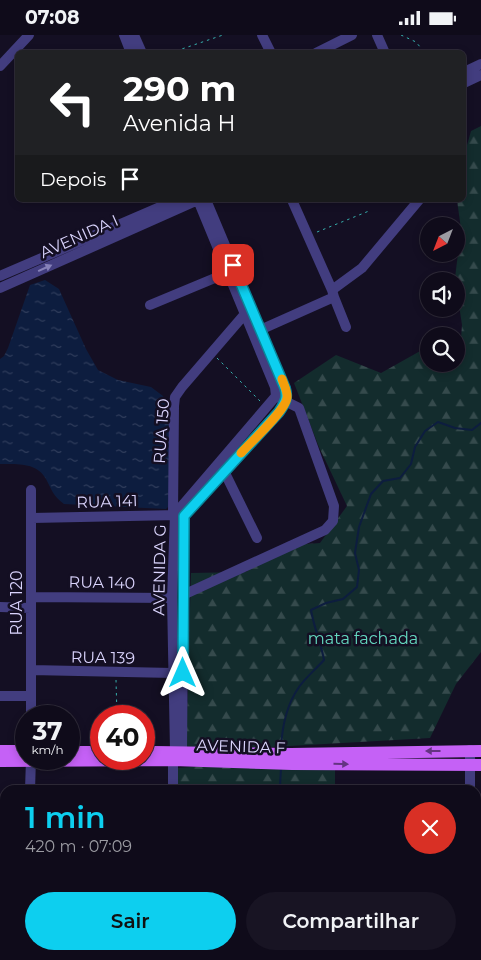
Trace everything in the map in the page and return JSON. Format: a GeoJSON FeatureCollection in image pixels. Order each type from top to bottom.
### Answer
{"type":"FeatureCollection","features":[{"type":"Feature","properties":{"kind":"main road","name":"AVENIDA F"},"geometry":{"type":"LineString","coordinates":[[0,751],[15,754]]}},
{"type":"Feature","properties":{"kind":"main road","name":"AVENIDA F"},"geometry":{"type":"LineString","coordinates":[[292,759],[476,751]]}},
{"type":"Feature","properties":{"kind":"main road","name":"AVENIDA F"},"geometry":{"type":"LineString","coordinates":[[155,753],[475,765]]}},
{"type":"Feature","properties":{"kind":"main road","name":"AVENIDA F"},"geometry":{"type":"LineString","coordinates":[[80,756],[177,754]]}},
{"type":"Feature","properties":{"kind":"main road","name":"AVENIDA F"},"geometry":{"type":"LineString","coordinates":[[0,761],[15,759]]}},
{"type":"Feature","properties":{"kind":"street"},"geometry":{"type":"LineString","coordinates":[[0,66],[29,35]]}},
{"type":"Feature","properties":{"kind":"street"},"geometry":{"type":"LineString","coordinates":[[124,35],[130,50]]}},
{"type":"Feature","properties":{"kind":"street"},"geometry":{"type":"LineString","coordinates":[[134,35],[141,50]]}},
{"type":"Feature","properties":{"kind":"street"},"geometry":{"type":"LineString","coordinates":[[262,35],[270,50]]}},
{"type":"Feature","properties":{"kind":"street"},"geometry":{"type":"LineString","coordinates":[[322,50],[352,35]]}},
{"type":"Feature","properties":{"kind":"street"},"geometry":{"type":"LineString","coordinates":[[377,35],[384,50]]}},
{"type":"Feature","properties":{"kind":"street"},"geometry":{"type":"LineString","coordinates":[[466,71],[481,64]]}},
{"type":"Feature","properties":{"kind":"street"},"geometry":{"type":"LineString","coordinates":[[466,82],[481,75]]}},
{"type":"Feature","properties":{"kind":"street","name":"AVENIDA I"},"geometry":{"type":"LineString","coordinates":[[0,276],[171,202]]}},
{"type":"Feature","properties":{"kind":"street","name":"AVENIDA I"},"geometry":{"type":"LineString","coordinates":[[0,288],[194,202]]}},
{"type":"Feature","properties":{"kind":"street"},"geometry":{"type":"LineString","coordinates":[[183,595],[326,530],[333,521],[334,506],[299,408],[276,396],[275,387],[199,202]]}},
{"type":"Feature","properties":{"kind":"street"},"geometry":{"type":"LineString","coordinates":[[207,202],[285,388],[287,394],[286,401]]}},
{"type":"Feature","properties":{"kind":"street"},"geometry":{"type":"LineString","coordinates":[[293,202],[346,327]]}},
{"type":"Feature","properties":{"kind":"street"},"geometry":{"type":"LineString","coordinates":[[260,330],[333,293],[362,268],[415,202]]}},
{"type":"Feature","properties":{"kind":"street"},"geometry":{"type":"LineString","coordinates":[[150,305],[227,273]]}},
{"type":"Feature","properties":{"kind":"street","name":"RUA 150"},"geometry":{"type":"LineString","coordinates":[[177,515],[174,419],[176,397],[244,315]]}},
{"type":"Feature","properties":{"kind":"street","name":"AVENIDA G"},"geometry":{"type":"LineString","coordinates":[[177,754],[172,598],[177,515],[276,396]]}},
{"type":"Feature","properties":{"kind":"street","name":"AVENIDA G"},"geometry":{"type":"LineString","coordinates":[[177,515],[224,471],[274,417],[286,401]]}},
{"type":"Feature","properties":{"kind":"street"},"geometry":{"type":"LineString","coordinates":[[224,471],[257,538]]}},
{"type":"Feature","properties":{"kind":"street","name":"RUA 120"},"geometry":{"type":"LineString","coordinates":[[31,490],[31,705]]}},
{"type":"Feature","properties":{"kind":"street","name":"AVENIDA G"},"geometry":{"type":"LineString","coordinates":[[174,785],[177,754],[183,595],[177,515]]}},
{"type":"Feature","properties":{"kind":"street","name":"RUA 141"},"geometry":{"type":"LineString","coordinates":[[32,518],[177,515]]}},
{"type":"Feature","properties":{"kind":"street","name":"RUA 140"},"geometry":{"type":"LineString","coordinates":[[31,597],[172,598]]}},
{"type":"Feature","properties":{"kind":"street"},"geometry":{"type":"LineString","coordinates":[[0,607],[30,608]]}},
{"type":"Feature","properties":{"kind":"street","name":"RUA 139"},"geometry":{"type":"LineString","coordinates":[[31,670],[173,673]]}},
{"type":"Feature","properties":{"kind":"street"},"geometry":{"type":"LineString","coordinates":[[0,696],[31,696]]}},
{"type":"Feature","properties":{"kind":"street"},"geometry":{"type":"LineString","coordinates":[[471,785],[476,751]]}},
{"type":"Feature","properties":{"kind":"street"},"geometry":{"type":"LineString","coordinates":[[29,770],[30,785]]}},
{"type":"Feature","properties":{"kind":"path"},"geometry":{"type":"LineString","coordinates":[[179,50],[223,35]]}},
{"type":"Feature","properties":{"kind":"path"},"geometry":{"type":"LineString","coordinates":[[401,35],[416,42],[423,50]]}},
{"type":"Feature","properties":{"kind":"path"},"geometry":{"type":"LineString","coordinates":[[307,236],[369,211]]}},
{"type":"Feature","properties":{"kind":"path"},"geometry":{"type":"LineString","coordinates":[[211,353],[267,408]]}},
{"type":"Feature","properties":{"kind":"path"},"geometry":{"type":"LineString","coordinates":[[116,673],[117,705]]}},
{"type":"Feature","properties":{"kind":"green space","name":"mata fachada"},"geometry":{"type":"Polygon","coordinates":[[[481,126],[481,652],[456,684],[430,738],[186,752],[191,573],[246,572],[282,546],[320,543],[347,506],[319,447],[294,383],[336,355],[381,373],[420,351],[420,372],[465,372],[465,327],[462,327],[461,317],[465,317],[465,272],[456,272],[457,263],[465,263],[465,217],[459,217],[457,202],[466,202],[466,149],[471,131],[481,126]]]}},
{"type":"Feature","properties":{"kind":"green space"},"geometry":{"type":"Polygon","coordinates":[[[203,766],[335,768],[335,785],[176,785],[177,768],[203,766]]]}},
{"type":"Feature","properties":{"kind":"water"},"geometry":{"type":"Polygon","coordinates":[[[45,280],[59,289],[86,349],[98,370],[118,380],[151,387],[163,396],[168,406],[172,503],[166,509],[64,504],[55,495],[42,473],[37,469],[26,465],[0,464],[0,359],[8,348],[30,285],[45,280]]]}},
{"type":"Feature","properties":{"kind":"waterway"},"geometry":{"type":"LineString","coordinates":[[281,748],[284,724],[291,701],[302,683],[324,660],[311,610],[326,603],[343,599],[357,587],[359,570],[355,553],[359,527],[371,494],[383,481],[400,478],[411,464],[415,447],[425,431],[438,422],[455,428],[472,430],[481,423]]}},
{"type":"Feature","properties":{"kind":"waterway"},"geometry":{"type":"LineString","coordinates":[[280,785],[281,768]]}},
{"type":"Feature","properties":{"kind":"slow traffic"},"geometry":{"type":"LineString","coordinates":[[241,453],[279,412],[286,401],[287,394],[282,379]]}},
{"type":"Feature","properties":{"kind":"route"},"geometry":{"type":"LineString","coordinates":[[183,673],[184,516],[279,412],[287,397],[285,388],[233,265]]}}]}
